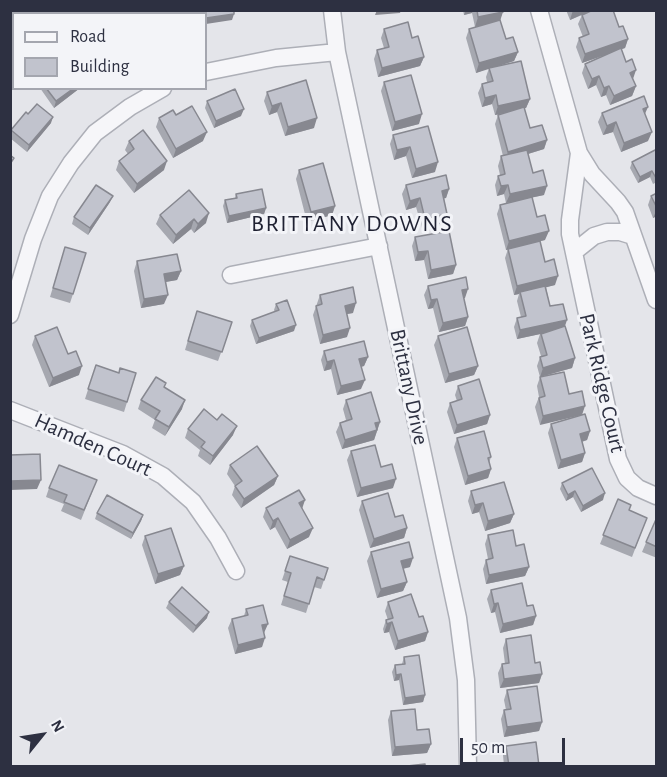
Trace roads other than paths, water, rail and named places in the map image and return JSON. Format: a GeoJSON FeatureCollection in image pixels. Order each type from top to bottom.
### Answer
{"type":"FeatureCollection","features":[{"type":"Feature","properties":{"kind":"street","name":"Brittany Drive"},"geometry":{"type":"LineString","coordinates":[[332,10],[337,52],[458,618],[466,680],[468,766]]}},
{"type":"Feature","properties":{"kind":"street","name":"Park Ridge Court"},"geometry":{"type":"LineString","coordinates":[[539,10],[579,153],[592,174],[625,212],[657,300]]}},
{"type":"Feature","properties":{"kind":"street"},"geometry":{"type":"LineString","coordinates":[[207,72],[276,58],[337,52]]}},
{"type":"Feature","properties":{"kind":"street"},"geometry":{"type":"LineString","coordinates":[[10,315],[33,239],[50,196],[71,163],[95,134],[130,107],[160,90]]}},
{"type":"Feature","properties":{"kind":"street","name":"Park Ridge Court"},"geometry":{"type":"LineString","coordinates":[[579,153],[570,220],[574,252],[618,459],[627,478],[638,488],[657,496]]}},
{"type":"Feature","properties":{"kind":"street"},"geometry":{"type":"LineString","coordinates":[[574,252],[594,236],[607,232],[620,232],[633,236]]}},
{"type":"Feature","properties":{"kind":"street"},"geometry":{"type":"LineString","coordinates":[[231,275],[379,246]]}},
{"type":"Feature","properties":{"kind":"street","name":"Hamden Court"},"geometry":{"type":"LineString","coordinates":[[10,410],[123,454],[163,476],[193,502],[218,538],[236,571]]}},
{"type":"Feature","properties":{"kind":"district","name":"BRITTANY DOWNS"},"geometry":{"type":"Point","coordinates":[352,224]}}]}
